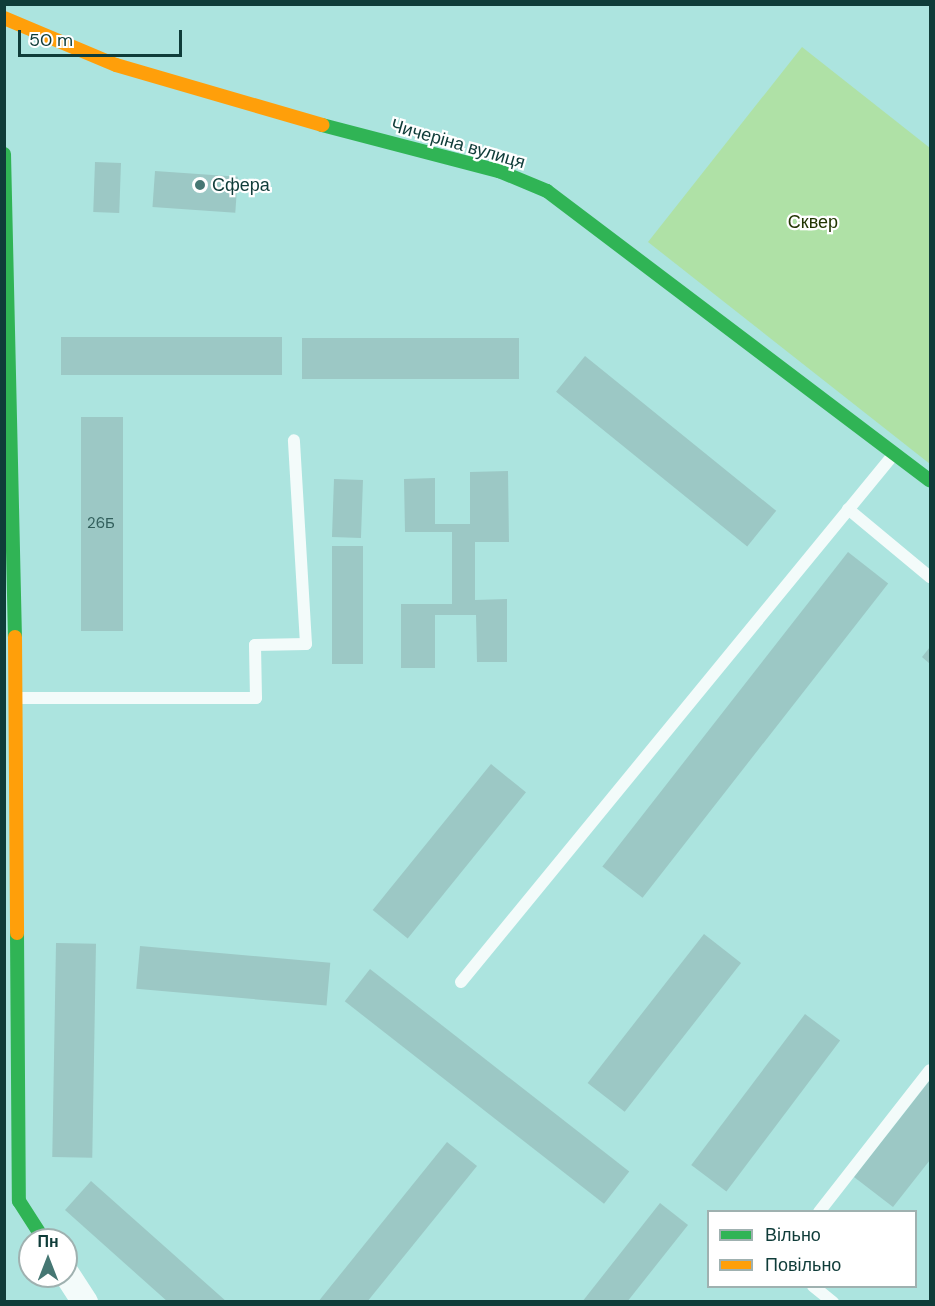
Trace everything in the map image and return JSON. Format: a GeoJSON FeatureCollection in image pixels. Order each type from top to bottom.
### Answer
{"type":"FeatureCollection","features":[{"type":"Feature","properties":{"kind":"street","name":"Чичеріна вулиця"},"geometry":{"type":"LineString","coordinates":[[4,18],[116,65],[256,108],[499,171],[547,191],[895,452],[930,481]]}},
{"type":"Feature","properties":{"kind":"street"},"geometry":{"type":"LineString","coordinates":[[4,154],[10,655],[15,698],[10,950],[19,1201],[37,1228]]}},
{"type":"Feature","properties":{"kind":"street"},"geometry":{"type":"LineString","coordinates":[[76,1288],[85,1302]]}},
{"type":"Feature","properties":{"kind":"lane"},"geometry":{"type":"LineString","coordinates":[[15,698],[256,698],[255,645],[306,644],[294,440]]}},
{"type":"Feature","properties":{"kind":"lane"},"geometry":{"type":"LineString","coordinates":[[461,982],[895,452]]}},
{"type":"Feature","properties":{"kind":"lane"},"geometry":{"type":"LineString","coordinates":[[848,509],[930,577]]}},
{"type":"Feature","properties":{"kind":"lane"},"geometry":{"type":"LineString","coordinates":[[821,1210],[930,1070]]}},
{"type":"Feature","properties":{"kind":"lane"},"geometry":{"type":"LineString","coordinates":[[814,1288],[833,1302]]}},
{"type":"Feature","properties":{"kind":"green space","name":"Сквер"},"geometry":{"type":"Polygon","coordinates":[[[802,47],[930,148],[930,464],[648,242],[802,47]]]}},
{"type":"Feature","properties":{"kind":"building"},"geometry":{"type":"Polygon","coordinates":[[[95,162],[121,163],[119,213],[93,212],[95,162]]]}},
{"type":"Feature","properties":{"kind":"building"},"geometry":{"type":"Polygon","coordinates":[[[155,171],[238,177],[235,213],[152,207],[155,171]]]}},
{"type":"Feature","properties":{"kind":"building"},"geometry":{"type":"Polygon","coordinates":[[[61,337],[282,337],[282,375],[61,375],[61,337]]]}},
{"type":"Feature","properties":{"kind":"building"},"geometry":{"type":"Polygon","coordinates":[[[302,338],[519,338],[519,379],[302,379],[302,338]]]}},
{"type":"Feature","properties":{"kind":"building"},"geometry":{"type":"Polygon","coordinates":[[[585,356],[776,511],[747,547],[556,392],[585,356]]]}},
{"type":"Feature","properties":{"kind":"building"},"geometry":{"type":"Polygon","coordinates":[[[81,417],[123,417],[123,631],[81,631],[81,417]]]}},
{"type":"Feature","properties":{"kind":"building"},"geometry":{"type":"Polygon","coordinates":[[[508,471],[509,542],[475,542],[475,600],[507,599],[507,662],[477,662],[476,615],[435,615],[435,668],[401,668],[401,604],[452,604],[452,532],[405,532],[404,479],[435,478],[435,524],[470,524],[470,472],[508,471]]]}},
{"type":"Feature","properties":{"kind":"building"},"geometry":{"type":"Polygon","coordinates":[[[334,479],[363,480],[361,538],[332,537],[334,479]]]}},
{"type":"Feature","properties":{"kind":"building"},"geometry":{"type":"Polygon","coordinates":[[[332,546],[363,546],[363,664],[332,664],[332,546]]]}},
{"type":"Feature","properties":{"kind":"building"},"geometry":{"type":"Polygon","coordinates":[[[848,552],[888,583],[643,898],[602,866],[848,552]]]}},
{"type":"Feature","properties":{"kind":"building"},"geometry":{"type":"Polygon","coordinates":[[[930,647],[930,664],[922,657],[930,647]]]}},
{"type":"Feature","properties":{"kind":"building"},"geometry":{"type":"Polygon","coordinates":[[[491,764],[526,792],[408,938],[373,910],[491,764]]]}},
{"type":"Feature","properties":{"kind":"building"},"geometry":{"type":"Polygon","coordinates":[[[704,934],[741,963],[625,1112],[588,1083],[704,934]]]}},
{"type":"Feature","properties":{"kind":"building"},"geometry":{"type":"Polygon","coordinates":[[[56,943],[96,944],[92,1158],[52,1157],[56,943]]]}},
{"type":"Feature","properties":{"kind":"building"},"geometry":{"type":"Polygon","coordinates":[[[140,946],[330,963],[327,1005],[136,989],[140,946]]]}},
{"type":"Feature","properties":{"kind":"building"},"geometry":{"type":"Polygon","coordinates":[[[370,969],[629,1172],[604,1204],[345,1001],[370,969]]]}},
{"type":"Feature","properties":{"kind":"building"},"geometry":{"type":"Polygon","coordinates":[[[805,1014],[840,1040],[726,1191],[691,1165],[805,1014]]]}},
{"type":"Feature","properties":{"kind":"building"},"geometry":{"type":"Polygon","coordinates":[[[930,1080],[930,1160],[893,1207],[854,1177],[930,1080]]]}},
{"type":"Feature","properties":{"kind":"building"},"geometry":{"type":"Polygon","coordinates":[[[447,1142],[477,1166],[367,1302],[318,1302],[447,1142]]]}},
{"type":"Feature","properties":{"kind":"building"},"geometry":{"type":"Polygon","coordinates":[[[91,1181],[227,1302],[168,1302],[65,1210],[91,1181]]]}},
{"type":"Feature","properties":{"kind":"building"},"geometry":{"type":"Polygon","coordinates":[[[660,1203],[688,1225],[627,1302],[582,1302],[660,1203]]]}},
{"type":"Feature","properties":{"kind":"traffic: fast"},"geometry":{"type":"LineString","coordinates":[[322,125],[499,171],[547,191],[930,481]]}},
{"type":"Feature","properties":{"kind":"traffic: fast"},"geometry":{"type":"LineString","coordinates":[[4,154],[15,637]]}},
{"type":"Feature","properties":{"kind":"traffic: fast"},"geometry":{"type":"LineString","coordinates":[[17,933],[19,1201],[36,1228]]}},
{"type":"Feature","properties":{"kind":"traffic: slow"},"geometry":{"type":"LineString","coordinates":[[4,18],[116,65],[322,125]]}},
{"type":"Feature","properties":{"kind":"traffic: slow"},"geometry":{"type":"LineString","coordinates":[[15,637],[17,933]]}},
{"type":"Feature","properties":{"kind":"place","name":"Сфера"},"geometry":{"type":"Point","coordinates":[200,185]}}]}
